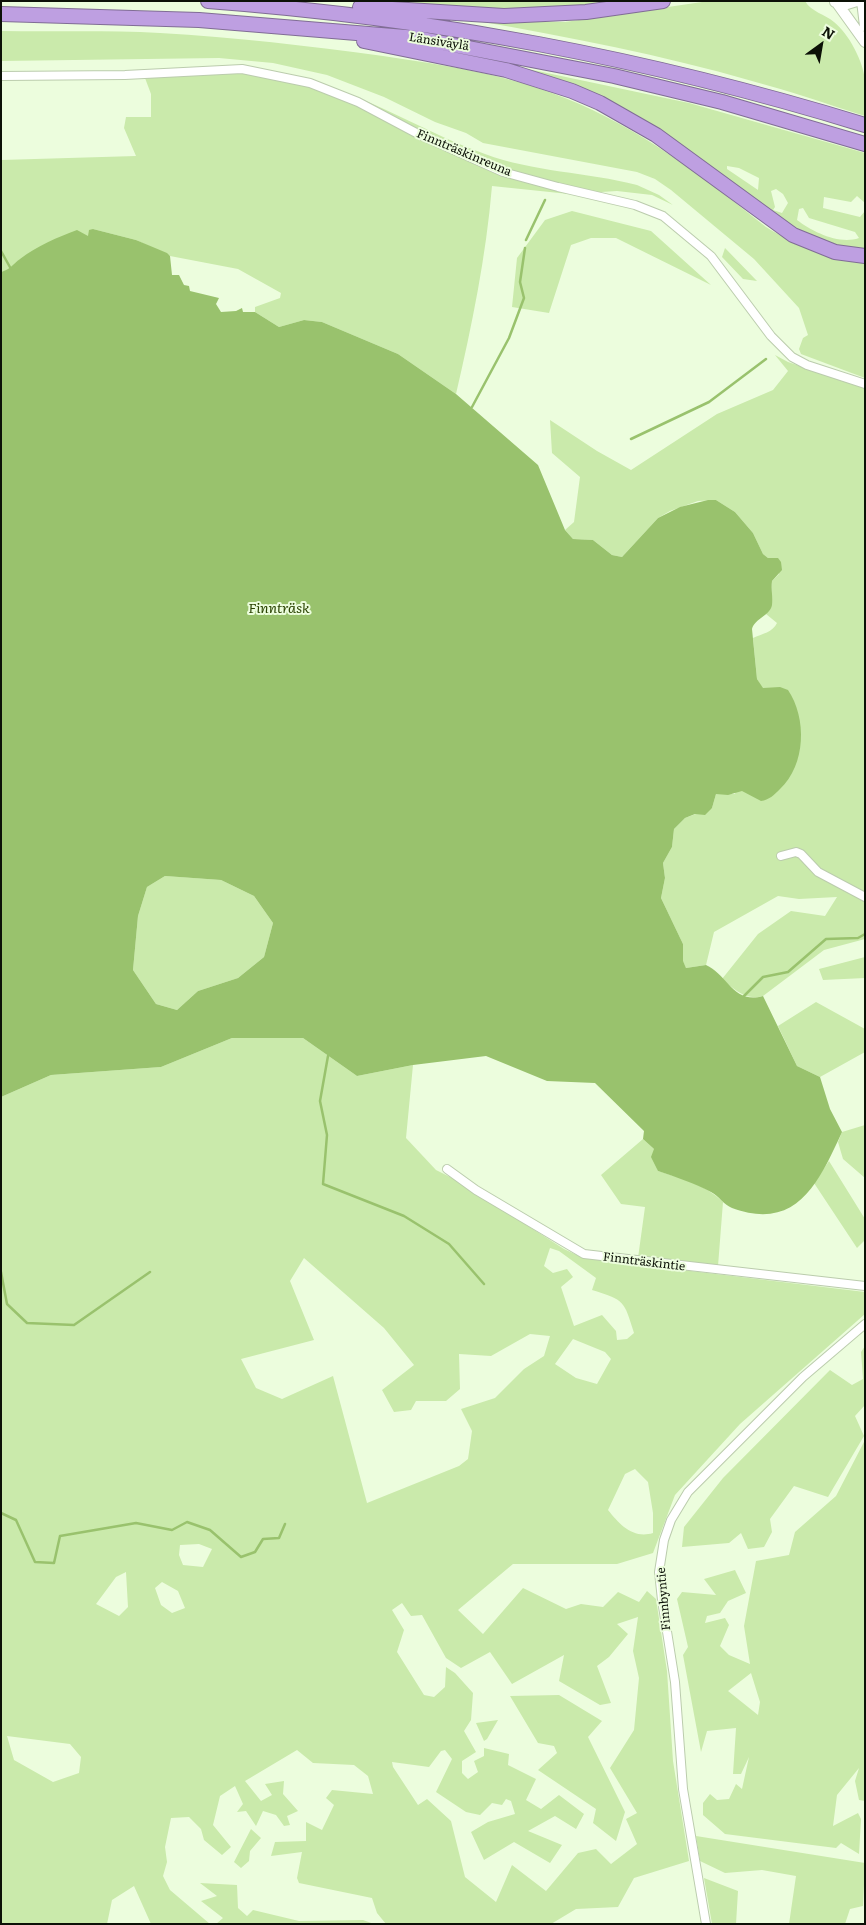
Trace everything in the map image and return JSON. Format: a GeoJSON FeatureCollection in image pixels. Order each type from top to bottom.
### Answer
{"type":"FeatureCollection","features":[{"type":"Feature","properties":{"kind":"highway","name":"Länsiväylä"},"geometry":{"type":"LineString","coordinates":[[208,1],[289,7],[420,23],[529,40],[725,84],[865,125]]}},
{"type":"Feature","properties":{"kind":"highway"},"geometry":{"type":"LineString","coordinates":[[289,7],[354,7],[504,16],[586,12],[663,1]]}},
{"type":"Feature","properties":{"kind":"highway","name":"Länsiväylä"},"geometry":{"type":"LineString","coordinates":[[1,14],[131,16],[282,25],[417,38],[524,57],[722,102],[865,144]]}},
{"type":"Feature","properties":{"kind":"highway"},"geometry":{"type":"LineString","coordinates":[[282,25],[506,70],[572,91],[628,118],[656,135],[793,236],[835,252],[865,256]]}},
{"type":"Feature","properties":{"kind":"main road"},"geometry":{"type":"LineString","coordinates":[[836,2],[848,5],[857,1]]}},
{"type":"Feature","properties":{"kind":"main road"},"geometry":{"type":"LineString","coordinates":[[862,1],[865,26]]}},
{"type":"Feature","properties":{"kind":"main road"},"geometry":{"type":"LineString","coordinates":[[836,2],[853,22],[865,42]]}},
{"type":"Feature","properties":{"kind":"street","name":"Finnträskinreuna"},"geometry":{"type":"LineString","coordinates":[[1,76],[125,75],[242,69],[310,83],[358,102],[420,135],[503,172],[558,188],[635,204],[663,216],[711,256],[771,336],[792,357],[807,365],[865,384]]}},
{"type":"Feature","properties":{"kind":"street"},"geometry":{"type":"LineString","coordinates":[[782,856],[796,852],[801,854],[818,872],[865,897]]}},
{"type":"Feature","properties":{"kind":"street","name":"Finnträskintie"},"geometry":{"type":"LineString","coordinates":[[447,1169],[476,1190],[584,1254],[865,1286]]}},
{"type":"Feature","properties":{"kind":"street","name":"Finnbyntie"},"geometry":{"type":"LineString","coordinates":[[706,1924],[683,1789],[675,1682],[662,1600],[660,1572],[664,1540],[671,1520],[688,1492],[803,1377],[865,1324]]}},
{"type":"Feature","properties":{"kind":"shaded area"},"geometry":{"type":"Polygon","coordinates":[[[367,1],[623,1],[552,9],[493,10],[367,1]]]}},
{"type":"Feature","properties":{"kind":"shaded area"},"geometry":{"type":"Polygon","coordinates":[[[709,1],[805,1],[811,8],[830,19],[845,33],[854,48],[864,73],[865,116],[780,89],[684,63],[581,40],[477,21],[565,22],[709,1]]]}},
{"type":"Feature","properties":{"kind":"shaded area"},"geometry":{"type":"Polygon","coordinates":[[[1,31],[160,33],[300,45],[475,71],[565,98],[619,124],[670,155],[779,235],[814,250],[837,257],[865,262],[865,378],[801,354],[799,349],[803,338],[808,335],[799,308],[754,259],[671,190],[655,179],[637,172],[483,143],[466,133],[435,122],[384,97],[327,75],[273,63],[219,58],[1,61],[1,31]]]}},
{"type":"Feature","properties":{"kind":"shaded area"},"geometry":{"type":"Polygon","coordinates":[[[198,69],[261,72],[292,76],[322,84],[343,91],[485,154],[522,165],[637,185],[659,195],[673,205],[652,195],[617,191],[569,194],[492,186],[478,291],[456,394],[398,354],[322,322],[304,320],[279,327],[255,312],[255,307],[280,298],[281,293],[238,269],[170,256],[136,240],[93,229],[88,237],[19,260],[11,269],[1,272],[1,160],[136,156],[124,128],[126,117],[151,117],[151,94],[142,70],[198,69]]]}},
{"type":"Feature","properties":{"kind":"shaded area"},"geometry":{"type":"Polygon","coordinates":[[[528,69],[689,103],[865,153],[865,203],[857,196],[851,202],[824,197],[823,208],[860,217],[865,211],[865,251],[830,246],[801,236],[693,155],[527,71],[528,69]],[[727,166],[727,169],[758,190],[759,178],[739,168],[727,166]],[[776,189],[771,191],[775,207],[773,210],[782,213],[788,203],[783,194],[776,189]],[[803,208],[799,209],[797,220],[818,233],[843,240],[859,238],[855,232],[809,218],[803,208]]]}},
{"type":"Feature","properties":{"kind":"shaded area"},"geometry":{"type":"Polygon","coordinates":[[[572,211],[651,231],[711,285],[616,238],[591,238],[571,245],[549,313],[512,307],[517,258],[545,220],[572,211]]]}},
{"type":"Feature","properties":{"kind":"shaded area"},"geometry":{"type":"Polygon","coordinates":[[[725,248],[757,281],[743,279],[722,257],[725,248]]]}},
{"type":"Feature","properties":{"kind":"shaded area"},"geometry":{"type":"Polygon","coordinates":[[[775,355],[788,362],[865,388],[865,939],[824,950],[763,996],[751,997],[741,994],[722,979],[758,934],[791,911],[825,916],[837,897],[799,899],[778,896],[714,932],[706,965],[686,968],[683,962],[683,944],[661,898],[665,878],[663,863],[672,847],[674,829],[685,818],[712,808],[716,794],[735,794],[762,688],[757,679],[753,638],[770,631],[777,623],[766,614],[772,604],[772,581],[779,574],[778,558],[768,558],[763,554],[753,533],[735,512],[716,500],[698,501],[670,511],[658,518],[622,557],[612,555],[593,540],[573,539],[565,530],[574,522],[580,477],[552,453],[550,420],[597,451],[631,470],[717,414],[773,390],[788,371],[775,355]]]}},
{"type":"Feature","properties":{"kind":"shaded area"},"geometry":{"type":"Polygon","coordinates":[[[165,876],[221,880],[254,896],[273,923],[264,957],[238,978],[198,991],[177,1010],[156,1004],[133,970],[138,916],[147,887],[165,876]]]}},
{"type":"Feature","properties":{"kind":"shaded area"},"geometry":{"type":"Polygon","coordinates":[[[865,957],[865,978],[823,980],[819,969],[865,957]]]}},
{"type":"Feature","properties":{"kind":"shaded area"},"geometry":{"type":"Polygon","coordinates":[[[816,1002],[865,1029],[865,1052],[820,1077],[797,1066],[778,1026],[816,1002]]]}},
{"type":"Feature","properties":{"kind":"shaded area"},"geometry":{"type":"Polygon","coordinates":[[[232,1038],[303,1038],[357,1076],[413,1065],[406,1138],[436,1170],[456,1180],[564,1249],[583,1258],[865,1292],[865,1314],[740,1424],[675,1495],[653,1553],[617,1564],[513,1564],[458,1610],[483,1634],[523,1588],[566,1609],[581,1604],[603,1607],[618,1592],[639,1602],[647,1591],[656,1599],[667,1671],[673,1761],[689,1861],[634,1878],[618,1907],[576,1909],[551,1924],[386,1924],[377,1913],[372,1898],[299,1883],[297,1878],[302,1852],[271,1856],[275,1842],[306,1841],[306,1822],[322,1830],[334,1805],[326,1798],[332,1790],[373,1794],[368,1776],[354,1765],[313,1763],[297,1750],[245,1781],[261,1801],[272,1795],[265,1784],[284,1781],[283,1794],[298,1811],[287,1816],[290,1825],[284,1826],[276,1815],[263,1811],[256,1826],[246,1811],[237,1812],[243,1804],[235,1786],[220,1796],[213,1825],[231,1847],[222,1855],[204,1840],[201,1829],[189,1817],[171,1818],[165,1847],[167,1862],[163,1876],[170,1890],[210,1924],[151,1924],[134,1886],[112,1900],[107,1924],[1,1924],[1,1097],[51,1075],[161,1067],[232,1038]],[[550,1248],[544,1266],[553,1273],[567,1269],[573,1277],[561,1287],[574,1326],[602,1315],[616,1331],[617,1340],[627,1339],[634,1333],[622,1303],[611,1296],[592,1290],[596,1278],[559,1251],[550,1248]],[[304,1258],[290,1281],[314,1340],[241,1359],[256,1388],[282,1399],[333,1376],[367,1503],[459,1466],[468,1459],[472,1431],[461,1409],[495,1398],[524,1369],[544,1356],[550,1336],[530,1334],[491,1356],[459,1354],[460,1389],[446,1401],[416,1401],[411,1410],[394,1412],[382,1390],[414,1365],[384,1328],[304,1258]],[[573,1339],[555,1364],[576,1378],[597,1384],[611,1359],[605,1352],[573,1339]],[[635,1469],[625,1474],[608,1510],[617,1521],[633,1532],[639,1534],[653,1533],[653,1513],[648,1482],[635,1469]],[[199,1544],[180,1545],[179,1555],[183,1565],[203,1567],[212,1549],[199,1544]],[[126,1572],[116,1577],[96,1604],[119,1616],[128,1607],[126,1572]],[[162,1582],[155,1588],[161,1605],[172,1613],[185,1608],[178,1591],[162,1582]],[[402,1603],[392,1610],[404,1630],[397,1652],[424,1695],[434,1697],[445,1687],[446,1667],[455,1673],[473,1693],[471,1720],[464,1731],[476,1752],[462,1761],[462,1773],[468,1779],[478,1772],[474,1761],[484,1756],[484,1748],[509,1754],[508,1765],[536,1779],[526,1800],[541,1809],[559,1795],[584,1814],[576,1829],[555,1816],[528,1831],[562,1845],[550,1863],[514,1842],[484,1860],[471,1832],[488,1822],[515,1814],[511,1801],[506,1799],[502,1805],[492,1803],[480,1815],[466,1812],[436,1792],[452,1759],[445,1750],[441,1751],[429,1767],[392,1762],[393,1767],[418,1805],[427,1799],[451,1821],[465,1877],[496,1902],[512,1865],[546,1891],[578,1853],[596,1849],[611,1864],[637,1844],[626,1819],[637,1813],[610,1768],[634,1730],[639,1678],[633,1651],[638,1617],[617,1624],[628,1634],[609,1657],[597,1666],[611,1703],[600,1705],[559,1681],[564,1655],[512,1684],[490,1652],[461,1668],[446,1658],[422,1615],[411,1616],[402,1603]],[[7,1736],[14,1760],[53,1782],[79,1773],[81,1757],[70,1744],[7,1736]]]}},
{"type":"Feature","properties":{"kind":"shaded area"},"geometry":{"type":"Polygon","coordinates":[[[865,1125],[865,1178],[843,1159],[838,1142],[842,1132],[865,1125]]]}},
{"type":"Feature","properties":{"kind":"shaded area"},"geometry":{"type":"Polygon","coordinates":[[[643,1139],[654,1149],[658,1171],[684,1179],[701,1187],[723,1202],[718,1266],[638,1258],[645,1207],[621,1204],[601,1175],[643,1139]]]}},
{"type":"Feature","properties":{"kind":"shaded area"},"geometry":{"type":"Polygon","coordinates":[[[829,1161],[865,1219],[865,1240],[857,1248],[814,1183],[829,1161]]]}},
{"type":"Feature","properties":{"kind":"shaded area"},"geometry":{"type":"Polygon","coordinates":[[[865,1346],[865,1405],[855,1416],[864,1436],[828,1497],[794,1486],[770,1519],[772,1532],[764,1547],[748,1549],[741,1533],[729,1543],[682,1547],[684,1527],[723,1478],[830,1370],[852,1385],[863,1379],[861,1352],[865,1346]]]}},
{"type":"Feature","properties":{"kind":"shaded area"},"geometry":{"type":"Polygon","coordinates":[[[865,1440],[865,1801],[859,1800],[855,1781],[859,1768],[837,1795],[833,1826],[858,1813],[861,1819],[859,1854],[841,1843],[836,1848],[725,1834],[703,1815],[703,1803],[710,1794],[717,1800],[729,1799],[736,1784],[742,1789],[749,1757],[741,1774],[733,1774],[736,1728],[707,1731],[701,1752],[683,1655],[688,1647],[677,1599],[682,1592],[716,1595],[704,1579],[735,1570],[746,1593],[728,1601],[720,1613],[707,1616],[705,1623],[725,1618],[729,1625],[720,1646],[729,1655],[750,1664],[744,1626],[756,1561],[789,1555],[795,1532],[836,1496],[865,1440]],[[751,1673],[728,1691],[758,1715],[760,1702],[751,1673]]]}},
{"type":"Feature","properties":{"kind":"shaded area"},"geometry":{"type":"Polygon","coordinates":[[[559,1695],[602,1721],[588,1737],[625,1812],[616,1841],[593,1823],[596,1809],[538,1770],[557,1753],[554,1746],[538,1743],[510,1696],[559,1695]]]}},
{"type":"Feature","properties":{"kind":"shaded area"},"geometry":{"type":"Polygon","coordinates":[[[498,1720],[487,1739],[484,1741],[476,1723],[498,1720]]]}},
{"type":"Feature","properties":{"kind":"shaded area"},"geometry":{"type":"Polygon","coordinates":[[[251,1829],[261,1838],[250,1851],[249,1861],[241,1868],[234,1862],[251,1829]]]}},
{"type":"Feature","properties":{"kind":"shaded area"},"geometry":{"type":"Polygon","coordinates":[[[696,1836],[865,1863],[863,1906],[850,1909],[845,1924],[789,1924],[796,1876],[762,1870],[725,1873],[700,1861],[696,1836]]]}},
{"type":"Feature","properties":{"kind":"shaded area"},"geometry":{"type":"Polygon","coordinates":[[[704,1878],[738,1891],[736,1924],[712,1924],[704,1878]]]}},
{"type":"Feature","properties":{"kind":"shaded area"},"geometry":{"type":"Polygon","coordinates":[[[200,1883],[237,1885],[238,1908],[247,1916],[253,1910],[299,1921],[363,1920],[374,1924],[216,1924],[223,1918],[201,1901],[217,1896],[200,1883]]]}},
{"type":"Feature","properties":{"kind":"water","name":"Finnträsk"},"geometry":{"type":"Polygon","coordinates":[[[93,229],[136,240],[167,253],[170,256],[172,275],[179,275],[184,285],[189,286],[190,291],[219,298],[216,304],[221,312],[236,311],[242,308],[243,312],[255,312],[279,327],[304,320],[322,322],[398,354],[456,394],[538,465],[565,530],[573,539],[593,540],[612,555],[622,557],[658,518],[680,507],[708,500],[716,500],[735,512],[753,533],[763,554],[768,558],[778,558],[781,562],[782,570],[772,581],[771,609],[756,622],[752,629],[757,679],[763,688],[780,687],[788,690],[794,701],[801,727],[799,755],[795,767],[789,779],[766,800],[761,801],[742,791],[728,795],[716,794],[712,808],[705,815],[695,814],[685,818],[674,829],[672,847],[663,863],[665,878],[661,898],[683,944],[683,961],[686,968],[706,965],[720,975],[738,993],[753,998],[763,996],[797,1066],[820,1077],[830,1109],[842,1132],[824,1168],[803,1198],[789,1208],[773,1213],[754,1214],[729,1207],[705,1189],[658,1171],[651,1157],[654,1149],[643,1139],[644,1131],[595,1083],[547,1081],[486,1056],[413,1065],[357,1076],[303,1038],[232,1038],[161,1067],[51,1075],[1,1097],[1,272],[48,242],[77,230],[88,236],[89,230],[93,229]],[[165,876],[147,887],[138,916],[133,970],[156,1004],[177,1010],[198,991],[238,978],[264,957],[273,923],[254,896],[221,880],[165,876]]]}},
{"type":"Feature","properties":{"kind":"waterway"},"geometry":{"type":"LineString","coordinates":[[526,240],[545,200]]}},
{"type":"Feature","properties":{"kind":"waterway"},"geometry":{"type":"LineString","coordinates":[[472,407],[509,338],[524,298],[520,282],[525,248]]}},
{"type":"Feature","properties":{"kind":"waterway"},"geometry":{"type":"LineString","coordinates":[[1,251],[11,269]]}},
{"type":"Feature","properties":{"kind":"waterway"},"geometry":{"type":"LineString","coordinates":[[631,439],[709,402],[766,359]]}},
{"type":"Feature","properties":{"kind":"waterway"},"geometry":{"type":"LineString","coordinates":[[744,996],[763,977],[788,972],[826,939],[858,938],[865,934]]}},
{"type":"Feature","properties":{"kind":"waterway"},"geometry":{"type":"LineString","coordinates":[[328,1056],[320,1101],[327,1135],[323,1184],[404,1216],[449,1244],[484,1284]]}},
{"type":"Feature","properties":{"kind":"waterway"},"geometry":{"type":"LineString","coordinates":[[1,1272],[7,1304],[27,1323],[74,1325],[150,1272]]}},
{"type":"Feature","properties":{"kind":"waterway"},"geometry":{"type":"LineString","coordinates":[[1,1513],[16,1520],[35,1562],[54,1563],[60,1536],[136,1523],[172,1530],[187,1522],[210,1530],[241,1557],[255,1552],[263,1539],[279,1538],[285,1524]]}}]}
